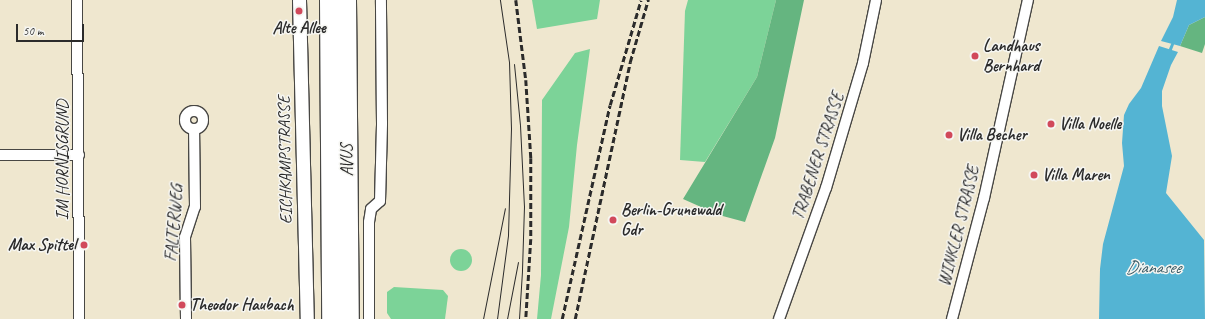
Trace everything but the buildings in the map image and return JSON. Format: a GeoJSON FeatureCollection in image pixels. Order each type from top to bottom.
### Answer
{"type":"FeatureCollection","features":[{"type":"Feature","properties":{"kind":"highway","name":"AVUS"},"geometry":{"type":"LineString","coordinates":[[329,0],[331,319]]}},
{"type":"Feature","properties":{"kind":"highway","name":"AVUS"},"geometry":{"type":"LineString","coordinates":[[346,0],[349,319]]}},
{"type":"Feature","properties":{"kind":"street","name":"IM HORNISGRUND"},"geometry":{"type":"LineString","coordinates":[[77,0],[80,319]]}},
{"type":"Feature","properties":{"kind":"street","name":"EICHKAMPSTRASSE"},"geometry":{"type":"LineString","coordinates":[[299,0],[307,319]]}},
{"type":"Feature","properties":{"kind":"street"},"geometry":{"type":"LineString","coordinates":[[369,319],[369,222],[371,209],[380,202],[382,123],[381,0]]}},
{"type":"Feature","properties":{"kind":"street","name":"TRABENER STRASSE"},"geometry":{"type":"LineString","coordinates":[[779,319],[826,188],[863,63],[876,0]]}},
{"type":"Feature","properties":{"kind":"street","name":"WINKLER STRASSE"},"geometry":{"type":"LineString","coordinates":[[952,319],[984,198],[1028,0]]}},
{"type":"Feature","properties":{"kind":"street","name":"FALTERWEG"},"geometry":{"type":"LineString","coordinates":[[186,319],[185,236],[195,207],[194,129]]}},
{"type":"Feature","properties":{"kind":"street"},"geometry":{"type":"LineString","coordinates":[[0,155],[79,156]]}},
{"type":"Feature","properties":{"kind":"green space"},"geometry":{"type":"Polygon","coordinates":[[[532,0],[600,0],[597,19],[537,29],[532,0]]]}},
{"type":"Feature","properties":{"kind":"green space"},"geometry":{"type":"Polygon","coordinates":[[[688,0],[776,0],[757,77],[705,162],[680,160],[685,11],[688,0]]]}},
{"type":"Feature","properties":{"kind":"green space"},"geometry":{"type":"Polygon","coordinates":[[[776,0],[804,0],[775,138],[745,222],[719,215],[683,199],[757,77],[776,0]]]}},
{"type":"Feature","properties":{"kind":"green space"},"geometry":{"type":"Polygon","coordinates":[[[1205,17],[1205,44],[1202,53],[1180,46],[1189,25],[1205,17]]]}},
{"type":"Feature","properties":{"kind":"green space"},"geometry":{"type":"Polygon","coordinates":[[[590,49],[577,145],[569,227],[551,319],[537,319],[541,275],[542,100],[575,53],[590,49]]]}},
{"type":"Feature","properties":{"kind":"green space"},"geometry":{"type":"Polygon","coordinates":[[[461,249],[469,252],[472,260],[469,268],[461,271],[453,268],[450,260],[453,252],[461,249]]]}},
{"type":"Feature","properties":{"kind":"green space"},"geometry":{"type":"Polygon","coordinates":[[[394,287],[443,290],[448,296],[445,319],[391,319],[387,313],[387,292],[394,287]]]}},
{"type":"Feature","properties":{"kind":"water"},"geometry":{"type":"Polygon","coordinates":[[[1177,0],[1205,0],[1205,17],[1189,25],[1180,46],[1161,41],[1173,17],[1177,0]]]}},
{"type":"Feature","properties":{"kind":"water","name":"Dianasee"},"geometry":{"type":"Polygon","coordinates":[[[1159,46],[1178,52],[1171,65],[1162,91],[1162,106],[1172,156],[1166,193],[1204,240],[1205,319],[1099,319],[1100,269],[1103,244],[1124,166],[1122,143],[1124,115],[1129,104],[1141,88],[1159,46]]]}},
{"type":"Feature","properties":{"kind":"waterway"},"geometry":{"type":"LineString","coordinates":[[1170,49],[1172,44]]}},
{"type":"Feature","properties":{"kind":"tram line"},"geometry":{"type":"LineString","coordinates":[[497,319],[508,235],[511,129],[509,62],[500,0]]}},
{"type":"Feature","properties":{"kind":"tram line"},"geometry":{"type":"LineString","coordinates":[[514,64],[520,125],[524,206],[519,319]]}},
{"type":"Feature","properties":{"kind":"tram line"},"geometry":{"type":"LineString","coordinates":[[483,319],[505,208]]}},
{"type":"Feature","properties":{"kind":"tram line"},"geometry":{"type":"LineString","coordinates":[[507,319],[518,262]]}},
{"type":"Feature","properties":{"kind":"railway"},"geometry":{"type":"LineString","coordinates":[[516,0],[526,80],[531,158],[531,239],[526,319]]}},
{"type":"Feature","properties":{"kind":"railway"},"geometry":{"type":"LineString","coordinates":[[562,319],[610,105],[641,0]]}},
{"type":"Feature","properties":{"kind":"railway"},"geometry":{"type":"LineString","coordinates":[[575,319],[630,62],[648,0]]}},
{"type":"Feature","properties":{"kind":"place","name":"Alte Allee"},"geometry":{"type":"Point","coordinates":[299,11]}},
{"type":"Feature","properties":{"kind":"place","name":"Landhaus Bernhard"},"geometry":{"type":"Point","coordinates":[975,56]}},
{"type":"Feature","properties":{"kind":"place","name":"Villa Noelle"},"geometry":{"type":"Point","coordinates":[1051,124]}},
{"type":"Feature","properties":{"kind":"place","name":"Villa Becher"},"geometry":{"type":"Point","coordinates":[949,135]}},
{"type":"Feature","properties":{"kind":"place","name":"Villa Maren"},"geometry":{"type":"Point","coordinates":[1034,175]}},
{"type":"Feature","properties":{"kind":"place","name":"Berlin-Grunewald Gdr"},"geometry":{"type":"Point","coordinates":[613,220]}},
{"type":"Feature","properties":{"kind":"place","name":"Max Spittel"},"geometry":{"type":"Point","coordinates":[84,245]}},
{"type":"Feature","properties":{"kind":"place","name":"Theodor Haubach"},"geometry":{"type":"Point","coordinates":[182,305]}}]}
